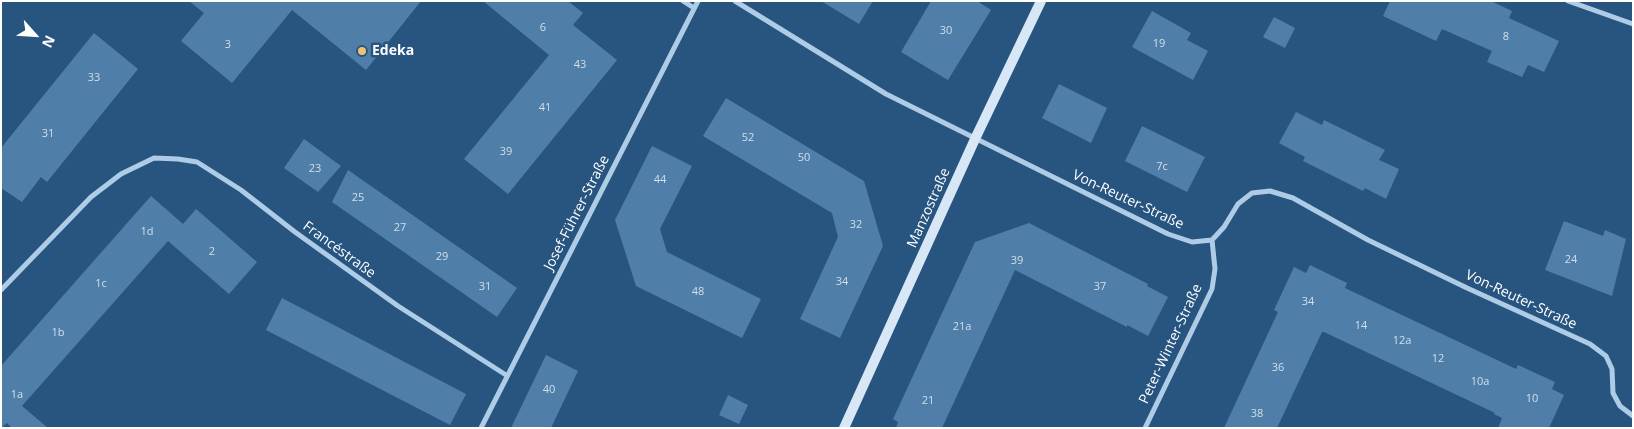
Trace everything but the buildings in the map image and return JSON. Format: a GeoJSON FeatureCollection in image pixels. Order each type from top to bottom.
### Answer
{"type":"FeatureCollection","features":[{"type":"Feature","properties":{"kind":"street"},"geometry":{"type":"LineString","coordinates":[[683,1],[694,8],[698,1]]}},
{"type":"Feature","properties":{"kind":"street","name":"Von-Reuter-Straße"},"geometry":{"type":"LineString","coordinates":[[735,1],[886,94],[1168,234],[1192,242],[1212,240],[1224,227],[1238,204],[1252,193],[1270,191],[1293,198],[1368,240],[1590,344],[1606,356],[1612,368],[1613,392],[1620,406],[1633,416]]}},
{"type":"Feature","properties":{"kind":"street","name":"Manzostraße"},"geometry":{"type":"LineString","coordinates":[[844,428],[975,139],[1041,1]]}},
{"type":"Feature","properties":{"kind":"street"},"geometry":{"type":"LineString","coordinates":[[1568,1],[1586,9],[1633,24]]}},
{"type":"Feature","properties":{"kind":"street","name":"Josef-Führer-Straße"},"geometry":{"type":"LineString","coordinates":[[481,428],[506,375],[694,8]]}},
{"type":"Feature","properties":{"kind":"street","name":"Francéstraße"},"geometry":{"type":"LineString","coordinates":[[1,290],[90,196],[121,174],[154,158],[197,162],[241,190],[295,232],[398,306],[506,375]]}},
{"type":"Feature","properties":{"kind":"street","name":"Peter-Winter-Straße"},"geometry":{"type":"LineString","coordinates":[[1145,428],[1212,288],[1215,269],[1212,240]]}},
{"type":"Feature","properties":{"kind":"place","name":"Edeka"},"geometry":{"type":"Point","coordinates":[362,51]}}]}
